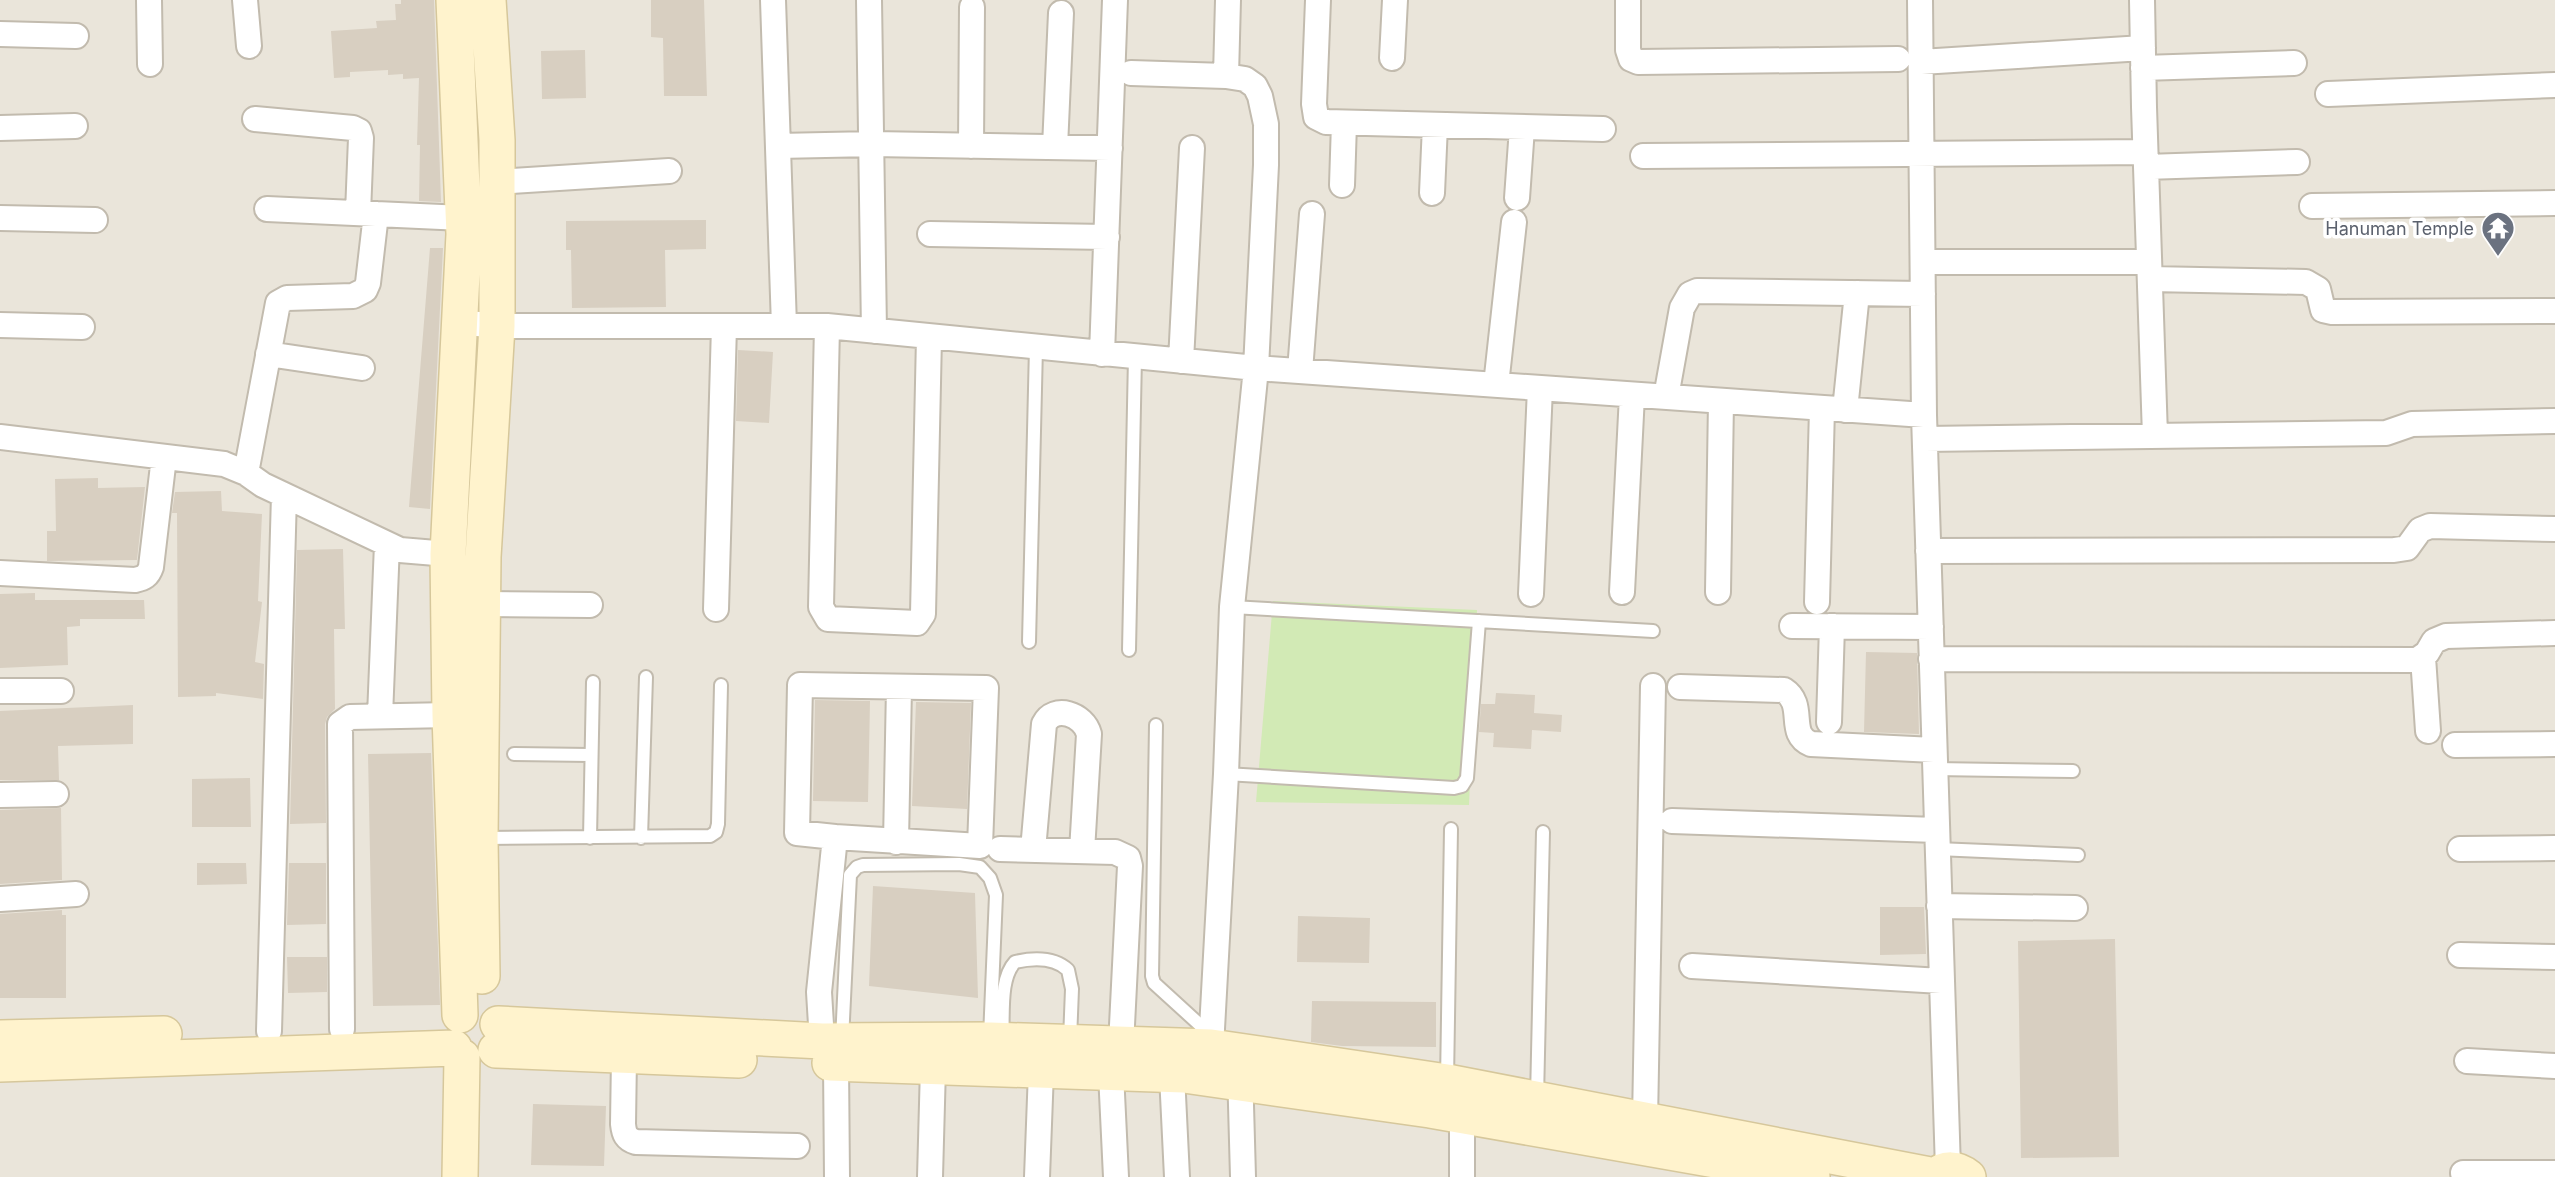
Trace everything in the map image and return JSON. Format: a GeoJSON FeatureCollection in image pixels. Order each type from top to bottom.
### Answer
{"type":"FeatureCollection","features":[{"type":"Feature","properties":{"kind":"street"},"geometry":{"type":"LineString","coordinates":[[149,0],[150,64]]}},
{"type":"Feature","properties":{"kind":"street"},"geometry":{"type":"LineString","coordinates":[[245,0],[249,46]]}},
{"type":"Feature","properties":{"kind":"street"},"geometry":{"type":"LineString","coordinates":[[454,0],[463,218],[448,554],[450,715],[481,1177]]}},
{"type":"Feature","properties":{"kind":"street"},"geometry":{"type":"LineString","coordinates":[[460,1177],[473,1037],[480,838],[483,557],[497,326],[497,140],[488,0]]}},
{"type":"Feature","properties":{"kind":"street"},"geometry":{"type":"LineString","coordinates":[[773,0],[784,326]]}},
{"type":"Feature","properties":{"kind":"street"},"geometry":{"type":"LineString","coordinates":[[869,0],[874,331]]}},
{"type":"Feature","properties":{"kind":"street"},"geometry":{"type":"LineString","coordinates":[[1102,354],[1115,0]]}},
{"type":"Feature","properties":{"kind":"street"},"geometry":{"type":"LineString","coordinates":[[1226,76],[1228,0]]}},
{"type":"Feature","properties":{"kind":"street"},"geometry":{"type":"LineString","coordinates":[[1318,0],[1314,104],[1316,117],[1326,122],[1603,129]]}},
{"type":"Feature","properties":{"kind":"street"},"geometry":{"type":"LineString","coordinates":[[1392,58],[1395,0]]}},
{"type":"Feature","properties":{"kind":"street"},"geometry":{"type":"LineString","coordinates":[[1628,0],[1628,50],[1631,59],[1638,62],[2143,58],[2294,63]]}},
{"type":"Feature","properties":{"kind":"street"},"geometry":{"type":"LineString","coordinates":[[0,1064],[473,1037],[624,1057],[996,1041],[1070,1044],[1171,1075],[1226,1055],[1462,1116],[1666,1145],[1954,1176],[1941,981],[1936,840],[1925,427],[1922,154],[1910,61],[1920,0]]}},
{"type":"Feature","properties":{"kind":"street"},"geometry":{"type":"LineString","coordinates":[[2142,0],[2155,436]]}},
{"type":"Feature","properties":{"kind":"street"},"geometry":{"type":"LineString","coordinates":[[971,146],[972,7]]}},
{"type":"Feature","properties":{"kind":"street"},"geometry":{"type":"LineString","coordinates":[[1055,147],[1061,13]]}},
{"type":"Feature","properties":{"kind":"street"},"geometry":{"type":"LineString","coordinates":[[0,34],[76,36]]}},
{"type":"Feature","properties":{"kind":"street"},"geometry":{"type":"LineString","coordinates":[[1131,73],[1245,79],[1255,86],[1260,96],[1266,124],[1256,368],[1232,607],[1226,774],[1226,1055],[1243,1177]]}},
{"type":"Feature","properties":{"kind":"street"},"geometry":{"type":"LineString","coordinates":[[2328,93],[2555,85]]}},
{"type":"Feature","properties":{"kind":"street"},"geometry":{"type":"LineString","coordinates":[[246,473],[278,303],[282,300],[353,296],[365,290],[368,283],[367,213],[359,131],[353,128],[256,119]]}},
{"type":"Feature","properties":{"kind":"street"},"geometry":{"type":"LineString","coordinates":[[1342,185],[1344,122]]}},
{"type":"Feature","properties":{"kind":"street"},"geometry":{"type":"LineString","coordinates":[[0,128],[75,125]]}},
{"type":"Feature","properties":{"kind":"street"},"geometry":{"type":"LineString","coordinates":[[1432,193],[1435,125]]}},
{"type":"Feature","properties":{"kind":"street"},"geometry":{"type":"LineString","coordinates":[[1496,385],[1522,128]]}},
{"type":"Feature","properties":{"kind":"street"},"geometry":{"type":"LineString","coordinates":[[778,146],[873,144],[1110,148]]}},
{"type":"Feature","properties":{"kind":"street"},"geometry":{"type":"LineString","coordinates":[[1181,361],[1192,148]]}},
{"type":"Feature","properties":{"kind":"street"},"geometry":{"type":"LineString","coordinates":[[1643,156],[1922,154],[2297,162]]}},
{"type":"Feature","properties":{"kind":"street"},"geometry":{"type":"LineString","coordinates":[[497,182],[669,171]]}},
{"type":"Feature","properties":{"kind":"street"},"geometry":{"type":"LineString","coordinates":[[2312,206],[2555,203]]}},
{"type":"Feature","properties":{"kind":"street"},"geometry":{"type":"LineString","coordinates":[[267,209],[463,218]]}},
{"type":"Feature","properties":{"kind":"street"},"geometry":{"type":"LineString","coordinates":[[1300,371],[1312,214]]}},
{"type":"Feature","properties":{"kind":"street"},"geometry":{"type":"LineString","coordinates":[[0,218],[95,220]]}},
{"type":"Feature","properties":{"kind":"street"},"geometry":{"type":"LineString","coordinates":[[930,234],[1107,237]]}},
{"type":"Feature","properties":{"kind":"street"},"geometry":{"type":"LineString","coordinates":[[1923,262],[2150,270],[2306,282],[2318,289],[2323,310],[2332,312],[2555,311]]}},
{"type":"Feature","properties":{"kind":"street"},"geometry":{"type":"LineString","coordinates":[[1666,397],[1682,308],[1690,294],[1697,291],[1923,294]]}},
{"type":"Feature","properties":{"kind":"street"},"geometry":{"type":"LineString","coordinates":[[1817,602],[1833,409],[1857,293]]}},
{"type":"Feature","properties":{"kind":"street"},"geometry":{"type":"LineString","coordinates":[[459,322],[497,326],[827,327],[1256,368],[1833,409],[1925,427],[2155,436],[2386,433],[2412,424],[2555,421]]}},
{"type":"Feature","properties":{"kind":"street"},"geometry":{"type":"LineString","coordinates":[[0,325],[82,327]]}},
{"type":"Feature","properties":{"kind":"street"},"geometry":{"type":"LineString","coordinates":[[716,609],[724,326]]}},
{"type":"Feature","properties":{"kind":"street"},"geometry":{"type":"LineString","coordinates":[[827,327],[821,607],[828,619],[917,623],[923,614],[929,337]]}},
{"type":"Feature","properties":{"kind":"street"},"geometry":{"type":"LineString","coordinates":[[268,354],[362,368]]}},
{"type":"Feature","properties":{"kind":"street"},"geometry":{"type":"LineString","coordinates":[[1531,594],[1540,388]]}},
{"type":"Feature","properties":{"kind":"street"},"geometry":{"type":"LineString","coordinates":[[1622,592],[1632,394]]}},
{"type":"Feature","properties":{"kind":"street"},"geometry":{"type":"LineString","coordinates":[[1718,592],[1721,401]]}},
{"type":"Feature","properties":{"kind":"street"},"geometry":{"type":"LineString","coordinates":[[0,437],[224,464],[400,550],[448,554]]}},
{"type":"Feature","properties":{"kind":"street"},"geometry":{"type":"LineString","coordinates":[[0,573],[143,579],[149,574],[151,567],[164,457]]}},
{"type":"Feature","properties":{"kind":"street"},"geometry":{"type":"LineString","coordinates":[[269,1031],[284,495]]}},
{"type":"Feature","properties":{"kind":"street"},"geometry":{"type":"LineString","coordinates":[[1928,551],[2395,550],[2407,548],[2420,530],[2430,526],[2555,529]]}},
{"type":"Feature","properties":{"kind":"street"},"geometry":{"type":"LineString","coordinates":[[380,716],[387,544]]}},
{"type":"Feature","properties":{"kind":"street"},"geometry":{"type":"LineString","coordinates":[[483,604],[590,605]]}},
{"type":"Feature","properties":{"kind":"street"},"geometry":{"type":"LineString","coordinates":[[1792,626],[1931,627]]}},
{"type":"Feature","properties":{"kind":"street"},"geometry":{"type":"LineString","coordinates":[[1829,722],[1832,626]]}},
{"type":"Feature","properties":{"kind":"street"},"geometry":{"type":"LineString","coordinates":[[1931,659],[2417,660],[2423,657],[2434,641],[2446,636],[2555,634]]}},
{"type":"Feature","properties":{"kind":"street"},"geometry":{"type":"LineString","coordinates":[[2423,657],[2428,731]]}},
{"type":"Feature","properties":{"kind":"street"},"geometry":{"type":"LineString","coordinates":[[800,685],[899,687],[986,688],[980,846],[797,833],[800,685]]}},
{"type":"Feature","properties":{"kind":"street"},"geometry":{"type":"LineString","coordinates":[[1653,686],[1666,1145]]}},
{"type":"Feature","properties":{"kind":"street"},"geometry":{"type":"LineString","coordinates":[[896,842],[899,687]]}},
{"type":"Feature","properties":{"kind":"street"},"geometry":{"type":"LineString","coordinates":[[1680,687],[1784,690],[1796,704],[1799,735],[1803,741],[1934,760]]}},
{"type":"Feature","properties":{"kind":"street"},"geometry":{"type":"LineString","coordinates":[[0,691],[61,691]]}},
{"type":"Feature","properties":{"kind":"street"},"geometry":{"type":"LineString","coordinates":[[1033,850],[1044,724],[1054,713],[1082,719],[1089,734],[1082,851]]}},
{"type":"Feature","properties":{"kind":"street"},"geometry":{"type":"LineString","coordinates":[[342,1029],[340,724],[350,717],[450,715]]}},
{"type":"Feature","properties":{"kind":"street"},"geometry":{"type":"LineString","coordinates":[[2455,745],[2555,744]]}},
{"type":"Feature","properties":{"kind":"street"},"geometry":{"type":"LineString","coordinates":[[0,795],[56,794]]}},
{"type":"Feature","properties":{"kind":"street"},"geometry":{"type":"LineString","coordinates":[[1672,821],[1936,840]]}},
{"type":"Feature","properties":{"kind":"street"},"geometry":{"type":"LineString","coordinates":[[835,837],[819,992],[833,1048],[837,1177]]}},
{"type":"Feature","properties":{"kind":"street"},"geometry":{"type":"LineString","coordinates":[[2460,849],[2555,848]]}},
{"type":"Feature","properties":{"kind":"street"},"geometry":{"type":"LineString","coordinates":[[1000,849],[1115,852],[1128,858],[1130,866],[1116,1059],[1116,1177]]}},
{"type":"Feature","properties":{"kind":"street"},"geometry":{"type":"LineString","coordinates":[[0,899],[76,894]]}},
{"type":"Feature","properties":{"kind":"street"},"geometry":{"type":"LineString","coordinates":[[1939,906],[2075,908]]}},
{"type":"Feature","properties":{"kind":"street"},"geometry":{"type":"LineString","coordinates":[[2460,955],[2555,957]]}},
{"type":"Feature","properties":{"kind":"street"},"geometry":{"type":"LineString","coordinates":[[1692,966],[1941,981]]}},
{"type":"Feature","properties":{"kind":"street"},"geometry":{"type":"LineString","coordinates":[[0,1038],[342,1029],[473,1037],[833,1048],[933,1067],[1041,1071],[1116,1059],[1226,1055],[1447,1082],[1537,1100],[1666,1145],[1812,1177]]}},
{"type":"Feature","properties":{"kind":"street"},"geometry":{"type":"LineString","coordinates":[[624,1057],[623,1124],[628,1139],[636,1142],[797,1146]]}},
{"type":"Feature","properties":{"kind":"street"},"geometry":{"type":"LineString","coordinates":[[2467,1061],[2555,1066]]}},
{"type":"Feature","properties":{"kind":"street"},"geometry":{"type":"LineString","coordinates":[[933,1067],[933,1177]]}},
{"type":"Feature","properties":{"kind":"street"},"geometry":{"type":"LineString","coordinates":[[1037,1177],[1041,1071]]}},
{"type":"Feature","properties":{"kind":"street"},"geometry":{"type":"LineString","coordinates":[[1171,1075],[1177,1177]]}},
{"type":"Feature","properties":{"kind":"street"},"geometry":{"type":"LineString","coordinates":[[1462,1116],[1462,1177]]}},
{"type":"Feature","properties":{"kind":"street"},"geometry":{"type":"LineString","coordinates":[[2463,1172],[2555,1173]]}},
{"type":"Feature","properties":{"kind":"lane"},"geometry":{"type":"LineString","coordinates":[[1029,642],[1036,347]]}},
{"type":"Feature","properties":{"kind":"lane"},"geometry":{"type":"LineString","coordinates":[[1129,650],[1135,357]]}},
{"type":"Feature","properties":{"kind":"lane"},"geometry":{"type":"LineString","coordinates":[[1232,607],[1653,631]]}},
{"type":"Feature","properties":{"kind":"lane"},"geometry":{"type":"LineString","coordinates":[[1226,774],[1454,788],[1462,786],[1467,778],[1479,621]]}},
{"type":"Feature","properties":{"kind":"lane"},"geometry":{"type":"LineString","coordinates":[[641,838],[646,677]]}},
{"type":"Feature","properties":{"kind":"lane"},"geometry":{"type":"LineString","coordinates":[[590,838],[593,682]]}},
{"type":"Feature","properties":{"kind":"lane"},"geometry":{"type":"LineString","coordinates":[[480,838],[701,838],[716,832],[721,685]]}},
{"type":"Feature","properties":{"kind":"lane"},"geometry":{"type":"LineString","coordinates":[[1156,725],[1152,976],[1154,983],[1226,1055]]}},
{"type":"Feature","properties":{"kind":"lane"},"geometry":{"type":"LineString","coordinates":[[514,754],[590,755]]}},
{"type":"Feature","properties":{"kind":"lane"},"geometry":{"type":"LineString","coordinates":[[1934,760],[2073,771]]}},
{"type":"Feature","properties":{"kind":"lane"},"geometry":{"type":"LineString","coordinates":[[1447,1082],[1451,829]]}},
{"type":"Feature","properties":{"kind":"lane"},"geometry":{"type":"LineString","coordinates":[[1537,1100],[1543,832]]}},
{"type":"Feature","properties":{"kind":"lane"},"geometry":{"type":"LineString","coordinates":[[1936,840],[2078,855]]}},
{"type":"Feature","properties":{"kind":"lane"},"geometry":{"type":"LineString","coordinates":[[833,1048],[852,871],[863,865],[959,864],[980,867],[990,878],[996,895],[996,1041]]}},
{"type":"Feature","properties":{"kind":"lane"},"geometry":{"type":"LineString","coordinates":[[996,1041],[1010,967],[1015,962],[1033,960],[1054,961],[1068,970],[1072,989],[1070,1044]]}},
{"type":"Feature","properties":{"kind":"shaded area"},"geometry":{"type":"Polygon","coordinates":[[[0,0],[2555,0],[2555,1177],[0,1177],[0,0]]]}},
{"type":"Feature","properties":{"kind":"green space"},"geometry":{"type":"Polygon","coordinates":[[[1273,601],[1477,610],[1469,805],[1256,802],[1273,601]]]}},
{"type":"Feature","properties":{"kind":"building"},"geometry":{"type":"Polygon","coordinates":[[[401,0],[434,0],[441,202],[419,201],[419,78],[403,79],[403,74],[388,75],[388,70],[350,72],[350,77],[334,78],[331,31],[377,28],[376,21],[396,20],[395,4],[401,4],[401,0]]]}},
{"type":"Feature","properties":{"kind":"building"},"geometry":{"type":"Polygon","coordinates":[[[651,0],[704,0],[707,96],[664,96],[663,38],[651,37],[651,0]]]}},
{"type":"Feature","properties":{"kind":"building"},"geometry":{"type":"Polygon","coordinates":[[[585,50],[586,98],[542,99],[541,51],[585,50]]]}},
{"type":"Feature","properties":{"kind":"building"},"geometry":{"type":"Polygon","coordinates":[[[706,220],[706,249],[665,250],[666,307],[572,308],[571,250],[566,250],[566,221],[706,220]]]}},
{"type":"Feature","properties":{"kind":"building"},"geometry":{"type":"Polygon","coordinates":[[[430,248],[443,248],[430,509],[409,507],[430,248]]]}},
{"type":"Feature","properties":{"kind":"building"},"geometry":{"type":"Polygon","coordinates":[[[738,350],[773,352],[769,423],[736,421],[738,350]]]}},
{"type":"Feature","properties":{"kind":"building"},"geometry":{"type":"Polygon","coordinates":[[[98,478],[98,488],[145,487],[137,560],[47,561],[47,531],[56,531],[55,479],[98,478]]]}},
{"type":"Feature","properties":{"kind":"building"},"geometry":{"type":"Polygon","coordinates":[[[221,491],[222,511],[262,514],[258,601],[262,602],[255,662],[264,664],[263,699],[216,693],[216,696],[178,697],[177,513],[172,513],[175,492],[221,491]]]}},
{"type":"Feature","properties":{"kind":"building"},"geometry":{"type":"Polygon","coordinates":[[[343,549],[345,629],[334,629],[335,709],[327,717],[325,724],[326,823],[290,824],[297,550],[343,549]]]}},
{"type":"Feature","properties":{"kind":"building"},"geometry":{"type":"Polygon","coordinates":[[[35,593],[35,600],[144,600],[145,619],[80,619],[80,626],[67,627],[68,665],[0,668],[0,594],[35,593]]]}},
{"type":"Feature","properties":{"kind":"building"},"geometry":{"type":"Polygon","coordinates":[[[1866,652],[1917,653],[1919,734],[1864,732],[1866,652]]]}},
{"type":"Feature","properties":{"kind":"building"},"geometry":{"type":"Polygon","coordinates":[[[1496,693],[1535,695],[1534,713],[1562,715],[1561,732],[1532,730],[1531,749],[1493,747],[1494,733],[1479,732],[1481,704],[1495,704],[1496,693]]]}},
{"type":"Feature","properties":{"kind":"building"},"geometry":{"type":"Polygon","coordinates":[[[815,700],[870,701],[868,802],[813,801],[815,700]]]}},
{"type":"Feature","properties":{"kind":"building"},"geometry":{"type":"Polygon","coordinates":[[[916,702],[971,703],[967,809],[912,806],[916,702]]]}},
{"type":"Feature","properties":{"kind":"building"},"geometry":{"type":"Polygon","coordinates":[[[133,705],[133,744],[58,746],[59,780],[0,780],[0,711],[133,705]]]}},
{"type":"Feature","properties":{"kind":"building"},"geometry":{"type":"Polygon","coordinates":[[[431,753],[440,1005],[373,1006],[368,754],[431,753]]]}},
{"type":"Feature","properties":{"kind":"building"},"geometry":{"type":"Polygon","coordinates":[[[250,778],[251,827],[192,827],[192,779],[250,778]]]}},
{"type":"Feature","properties":{"kind":"building"},"geometry":{"type":"Polygon","coordinates":[[[61,808],[62,880],[0,884],[0,810],[61,808]]]}},
{"type":"Feature","properties":{"kind":"building"},"geometry":{"type":"Polygon","coordinates":[[[197,863],[246,863],[247,884],[197,885],[197,863]]]}},
{"type":"Feature","properties":{"kind":"building"},"geometry":{"type":"Polygon","coordinates":[[[289,863],[326,863],[326,924],[287,925],[289,863]]]}},
{"type":"Feature","properties":{"kind":"building"},"geometry":{"type":"Polygon","coordinates":[[[873,886],[975,893],[978,998],[869,986],[873,886]]]}},
{"type":"Feature","properties":{"kind":"building"},"geometry":{"type":"Polygon","coordinates":[[[1880,907],[1924,907],[1926,954],[1880,955],[1880,907]]]}},
{"type":"Feature","properties":{"kind":"building"},"geometry":{"type":"Polygon","coordinates":[[[62,910],[62,915],[66,915],[66,998],[0,998],[0,914],[62,910]]]}},
{"type":"Feature","properties":{"kind":"building"},"geometry":{"type":"Polygon","coordinates":[[[1298,916],[1370,918],[1369,963],[1297,962],[1298,916]]]}},
{"type":"Feature","properties":{"kind":"building"},"geometry":{"type":"Polygon","coordinates":[[[2115,939],[2119,1157],[2021,1158],[2018,941],[2115,939]]]}},
{"type":"Feature","properties":{"kind":"building"},"geometry":{"type":"Polygon","coordinates":[[[287,957],[327,957],[327,992],[288,993],[287,957]]]}},
{"type":"Feature","properties":{"kind":"building"},"geometry":{"type":"Polygon","coordinates":[[[1312,1001],[1436,1002],[1436,1047],[1342,1046],[1311,1042],[1312,1001]]]}},
{"type":"Feature","properties":{"kind":"building"},"geometry":{"type":"Polygon","coordinates":[[[533,1104],[606,1106],[604,1166],[531,1165],[533,1104]]]}},
{"type":"Feature","properties":{"kind":"place","name":"Hanuman Temple"},"geometry":{"type":"Point","coordinates":[2498,258]}}]}
